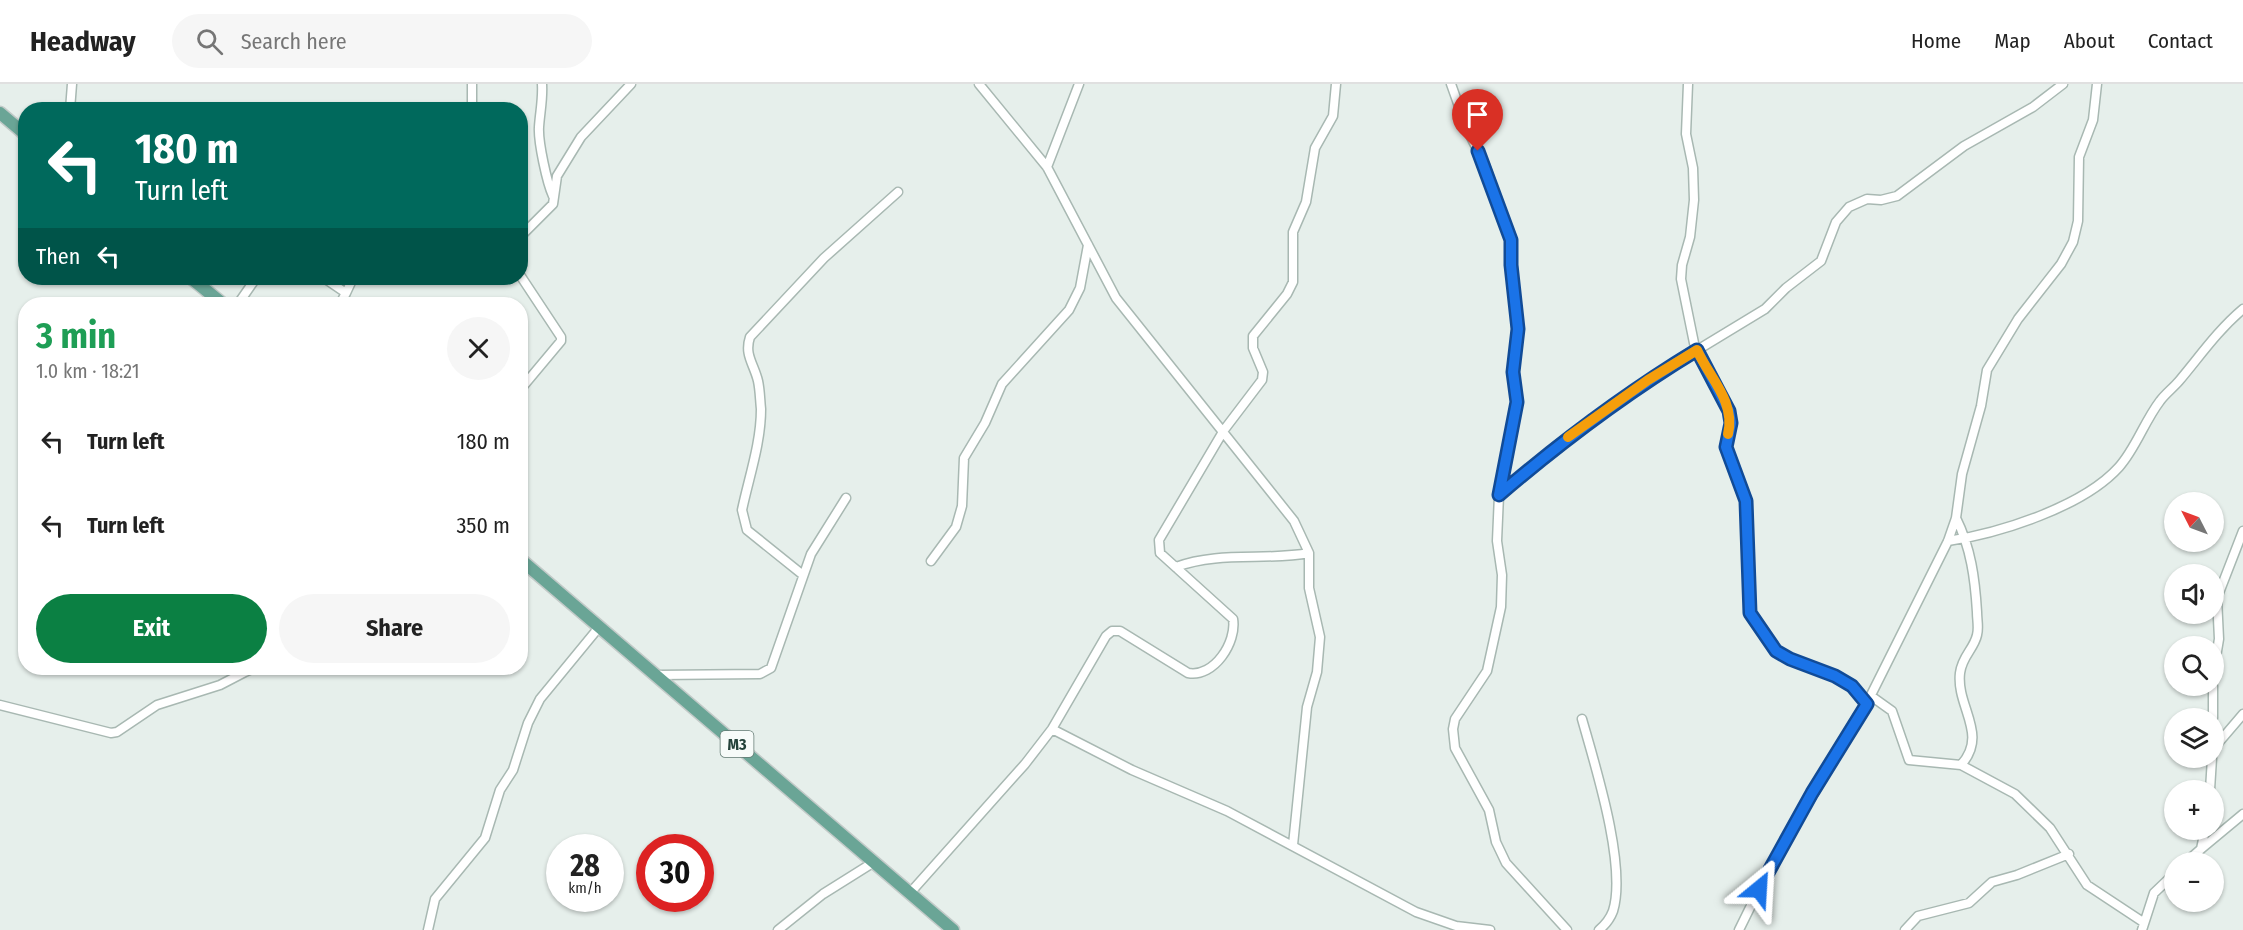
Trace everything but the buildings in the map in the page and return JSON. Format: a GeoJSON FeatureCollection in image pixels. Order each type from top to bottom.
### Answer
{"type":"FeatureCollection","features":[{"type":"Feature","properties":{"kind":"main road"},"geometry":{"type":"LineString","coordinates":[[0,114],[18,129]]}},
{"type":"Feature","properties":{"kind":"main road"},"geometry":{"type":"LineString","coordinates":[[200,285],[214,297]]}},
{"type":"Feature","properties":{"kind":"main road","name":"M3"},"geometry":{"type":"LineString","coordinates":[[528,566],[953,930]]}},
{"type":"Feature","properties":{"kind":"street"},"geometry":{"type":"LineString","coordinates":[[71,102],[72,84]]}},
{"type":"Feature","properties":{"kind":"street"},"geometry":{"type":"LineString","coordinates":[[472,84],[472,102]]}},
{"type":"Feature","properties":{"kind":"street"},"geometry":{"type":"LineString","coordinates":[[542,84],[543,99],[539,129],[545,176],[554,197]]}},
{"type":"Feature","properties":{"kind":"street"},"geometry":{"type":"LineString","coordinates":[[528,230],[550,209],[557,177],[581,137],[631,84]]}},
{"type":"Feature","properties":{"kind":"street"},"geometry":{"type":"LineString","coordinates":[[979,84],[1047,167],[1116,298],[1224,430],[1294,521],[1309,553],[1308,576],[1318,621],[1320,654],[1307,707],[1293,845]]}},
{"type":"Feature","properties":{"kind":"street"},"geometry":{"type":"LineString","coordinates":[[1047,167],[1079,84]]}},
{"type":"Feature","properties":{"kind":"street"},"geometry":{"type":"LineString","coordinates":[[910,893],[1025,764],[1052,729],[1106,636],[1112,631],[1120,632],[1188,673],[1206,672],[1225,652],[1235,628],[1233,619],[1160,553],[1157,548],[1158,540],[1224,430],[1262,380],[1263,372],[1253,348],[1253,336],[1287,294],[1293,282],[1293,232],[1306,202],[1316,148],[1333,116],[1336,84]]}},
{"type":"Feature","properties":{"kind":"street"},"geometry":{"type":"LineString","coordinates":[[1451,84],[1467,129],[1485,165],[1513,247],[1511,265],[1518,329],[1513,372],[1517,402],[1499,495],[1497,541],[1502,575],[1501,607],[1487,671],[1455,719],[1453,729],[1455,748],[1489,810],[1496,842],[1506,863],[1567,930]]}},
{"type":"Feature","properties":{"kind":"street"},"geometry":{"type":"LineString","coordinates":[[1688,84],[1686,134],[1693,168],[1694,200],[1690,237],[1682,265],[1681,279],[1697,350],[1729,411],[1731,423],[1726,447],[1746,501],[1750,613],[1776,651],[1790,659],[1835,676],[1869,700],[1892,711],[1909,760],[1961,765],[2015,794],[2050,828],[2069,854],[2083,880],[2095,893],[2142,926],[2154,893],[2164,883]]}},
{"type":"Feature","properties":{"kind":"street"},"geometry":{"type":"LineString","coordinates":[[1499,495],[1572,434],[1648,380],[1765,309],[1786,288],[1816,266],[1825,253],[1836,222],[1849,207],[1867,199],[1881,200],[1896,196],[1964,146],[2032,108],[2063,84]]}},
{"type":"Feature","properties":{"kind":"street"},"geometry":{"type":"LineString","coordinates":[[1739,930],[1768,869],[1869,700],[1948,541],[1956,518],[1962,474],[1981,406],[1987,370],[2018,319],[2061,264],[2073,243],[2078,221],[2079,157],[2093,120],[2097,84]]}},
{"type":"Feature","properties":{"kind":"street"},"geometry":{"type":"LineString","coordinates":[[803,575],[747,530],[743,521],[742,510],[758,441],[761,410],[758,380],[747,354],[747,345],[750,337],[824,258],[898,192]]}},
{"type":"Feature","properties":{"kind":"street"},"geometry":{"type":"LineString","coordinates":[[931,561],[956,527],[962,506],[964,458],[985,423],[1002,384],[1069,310],[1080,288],[1089,245]]}},
{"type":"Feature","properties":{"kind":"street"},"geometry":{"type":"LineString","coordinates":[[334,285],[346,293]]}},
{"type":"Feature","properties":{"kind":"street"},"geometry":{"type":"LineString","coordinates":[[344,297],[350,285]]}},
{"type":"Feature","properties":{"kind":"street"},"geometry":{"type":"LineString","coordinates":[[527,285],[561,337],[561,341],[528,380]]}},
{"type":"Feature","properties":{"kind":"street"},"geometry":{"type":"LineString","coordinates":[[1948,541],[1966,538],[2072,502],[2096,489],[2119,467],[2137,443],[2160,401],[2209,343],[2243,309]]}},
{"type":"Feature","properties":{"kind":"street"},"geometry":{"type":"LineString","coordinates":[[657,675],[737,675],[767,671],[774,662],[811,554],[846,498]]}},
{"type":"Feature","properties":{"kind":"street"},"geometry":{"type":"LineString","coordinates":[[1956,518],[1966,538],[1976,586],[1978,633],[1964,656],[1960,673],[1960,689],[1973,743],[1970,754],[1961,765]]}},
{"type":"Feature","properties":{"kind":"street"},"geometry":{"type":"LineString","coordinates":[[2219,636],[2217,598],[2243,531]]}},
{"type":"Feature","properties":{"kind":"street"},"geometry":{"type":"LineString","coordinates":[[1176,567],[1196,560],[1287,557],[1309,553]]}},
{"type":"Feature","properties":{"kind":"street"},"geometry":{"type":"LineString","coordinates":[[428,930],[435,899],[485,838],[500,790],[513,770],[528,723],[540,699],[600,626]]}},
{"type":"Feature","properties":{"kind":"street"},"geometry":{"type":"LineString","coordinates":[[0,705],[111,733],[117,732],[156,705],[220,685],[239,675]]}},
{"type":"Feature","properties":{"kind":"street"},"geometry":{"type":"LineString","coordinates":[[2224,736],[2243,714]]}},
{"type":"Feature","properties":{"kind":"street"},"geometry":{"type":"LineString","coordinates":[[1582,719],[1610,832],[1616,880],[1612,914],[1599,930]]}},
{"type":"Feature","properties":{"kind":"street"},"geometry":{"type":"LineString","coordinates":[[1052,729],[1132,770],[1227,811],[1416,912],[1456,926],[1490,930]]}},
{"type":"Feature","properties":{"kind":"street"},"geometry":{"type":"LineString","coordinates":[[2198,852],[2243,814]]}},
{"type":"Feature","properties":{"kind":"street"},"geometry":{"type":"LineString","coordinates":[[2201,849],[2203,840]]}},
{"type":"Feature","properties":{"kind":"street"},"geometry":{"type":"LineString","coordinates":[[1905,930],[1923,914],[1962,907],[1992,882],[2017,875],[2069,854]]}},
{"type":"Feature","properties":{"kind":"street"},"geometry":{"type":"LineString","coordinates":[[778,930],[818,898],[874,862]]}},
{"type":"Feature","properties":{"kind":"slow traffic"},"geometry":{"type":"LineString","coordinates":[[1568,437],[1648,380],[1697,350],[1725,400],[1731,423],[1728,434]]}},
{"type":"Feature","properties":{"kind":"route"},"geometry":{"type":"LineString","coordinates":[[1478,151],[1513,247],[1511,265],[1515,314],[1518,322],[1513,372],[1517,402],[1499,495],[1572,434],[1648,380],[1697,350],[1729,411],[1731,423],[1726,447],[1746,501],[1747,591],[1750,613],[1776,651],[1790,659],[1835,676],[1852,686],[1867,704],[1812,793],[1759,889]]}}]}
